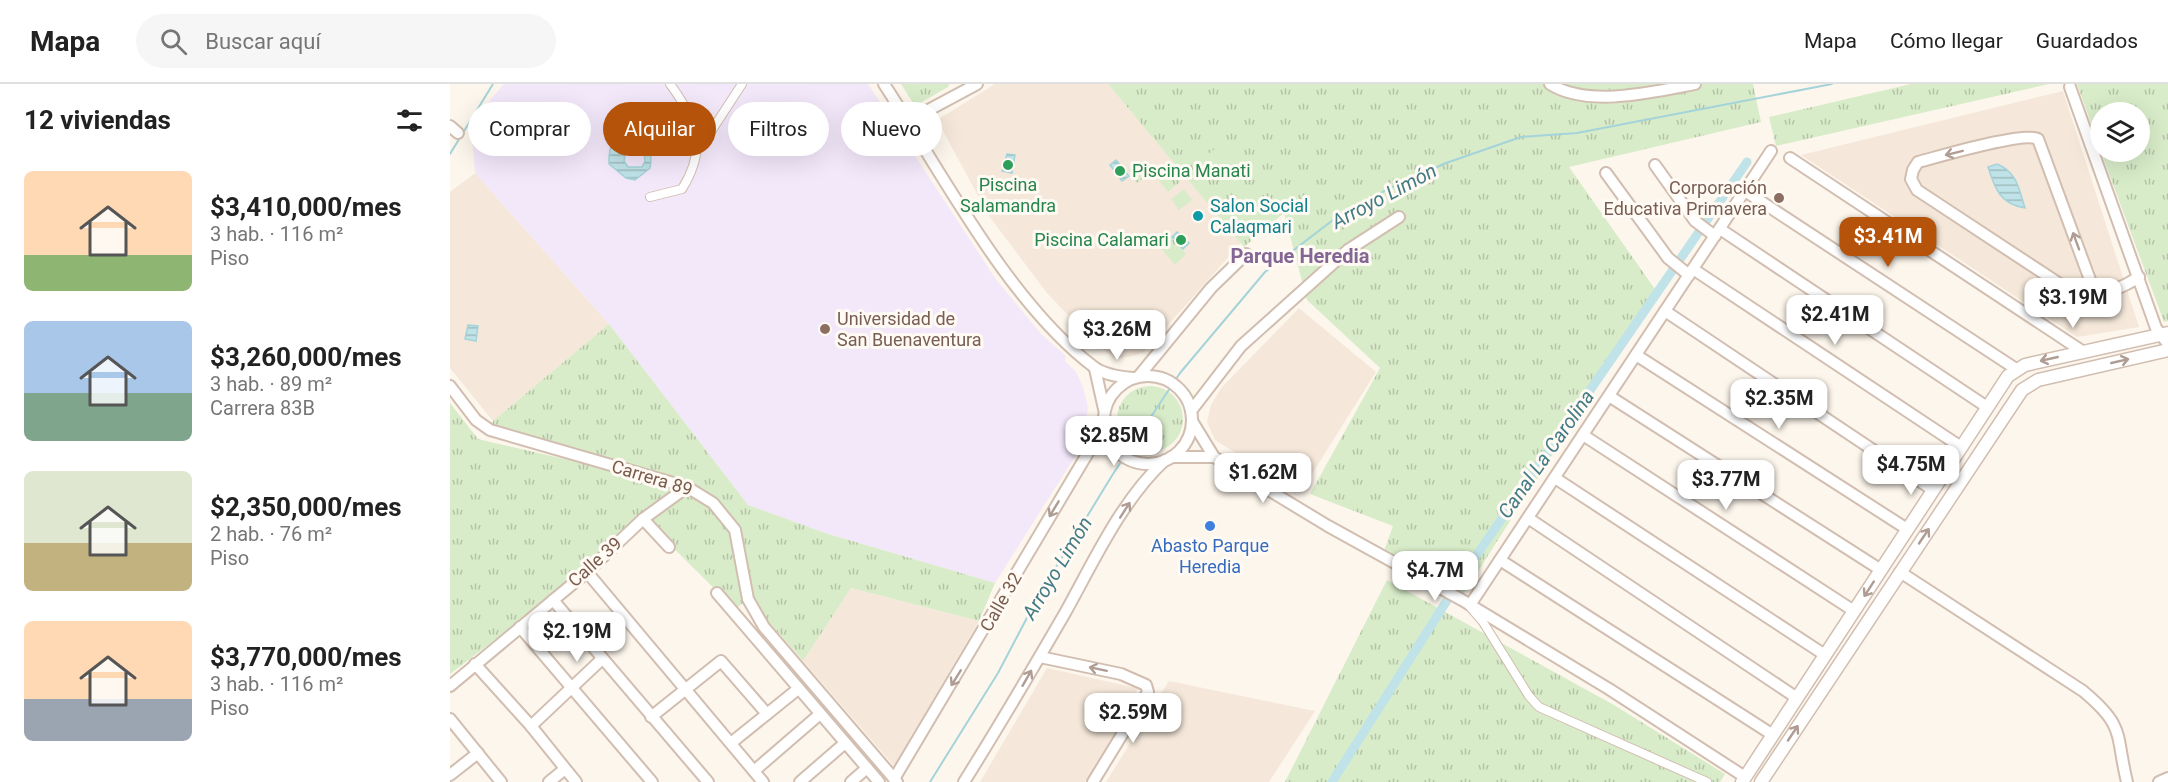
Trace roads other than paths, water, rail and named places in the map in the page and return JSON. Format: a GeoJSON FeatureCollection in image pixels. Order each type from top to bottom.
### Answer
{"type":"FeatureCollection","features":[{"type":"Feature","properties":{"kind":"street"},"geometry":{"type":"LineString","coordinates":[[670,84],[683,102]]}},
{"type":"Feature","properties":{"kind":"street"},"geometry":{"type":"LineString","coordinates":[[716,124],[742,84]]}},
{"type":"Feature","properties":{"kind":"street"},"geometry":{"type":"LineString","coordinates":[[884,84],[896,102]]}},
{"type":"Feature","properties":{"kind":"street"},"geometry":{"type":"LineString","coordinates":[[942,103],[977,84]]}},
{"type":"Feature","properties":{"kind":"street"},"geometry":{"type":"LineString","coordinates":[[1553,85],[1581,96],[1621,96],[1671,86],[1695,84]]}},
{"type":"Feature","properties":{"kind":"street"},"geometry":{"type":"LineString","coordinates":[[2070,87],[2139,278],[2168,344]]}},
{"type":"Feature","properties":{"kind":"street"},"geometry":{"type":"LineString","coordinates":[[2096,296],[2040,142],[2034,137],[2027,136],[1918,162],[1914,167],[1911,179],[1917,190],[2081,298],[2096,296],[2139,278]]}},
{"type":"Feature","properties":{"kind":"street"},"geometry":{"type":"LineString","coordinates":[[1466,603],[1500,560],[1528,519],[1771,151]]}},
{"type":"Feature","properties":{"kind":"street"},"geometry":{"type":"LineString","coordinates":[[650,197],[682,189],[695,165],[696,156]]}},
{"type":"Feature","properties":{"kind":"street"},"geometry":{"type":"LineString","coordinates":[[930,156],[986,244],[1018,289],[1051,328],[1095,369],[1136,377],[1154,376],[1164,379],[1181,392],[1191,416],[1214,457],[1609,689],[1744,780],[2008,376],[2016,369],[2082,351],[2164,334]]}},
{"type":"Feature","properties":{"kind":"street"},"geometry":{"type":"LineString","coordinates":[[1790,158],[2082,351]]}},
{"type":"Feature","properties":{"kind":"street"},"geometry":{"type":"LineString","coordinates":[[1654,165],[1695,221],[1705,229],[1717,233],[1987,407]]}},
{"type":"Feature","properties":{"kind":"street"},"geometry":{"type":"LineString","coordinates":[[1606,173],[1668,258],[1680,268],[1691,272],[1961,447]]}},
{"type":"Feature","properties":{"kind":"street"},"geometry":{"type":"LineString","coordinates":[[1745,191],[2016,369]]}},
{"type":"Feature","properties":{"kind":"street"},"geometry":{"type":"LineString","coordinates":[[964,782],[1040,657],[1105,540],[1139,488],[1186,442],[1191,416],[1241,346],[1348,250],[1399,217]]}},
{"type":"Feature","properties":{"kind":"street"},"geometry":{"type":"LineString","coordinates":[[1104,416],[1115,391],[1136,377],[1211,288],[1246,254]]}},
{"type":"Feature","properties":{"kind":"street"},"geometry":{"type":"LineString","coordinates":[[1665,311],[1933,490]]}},
{"type":"Feature","properties":{"kind":"street"},"geometry":{"type":"LineString","coordinates":[[1761,782],[2017,395],[2032,382],[2168,350]]}},
{"type":"Feature","properties":{"kind":"street"},"geometry":{"type":"LineString","coordinates":[[1636,355],[1907,530]]}},
{"type":"Feature","properties":{"kind":"street"},"geometry":{"type":"LineString","coordinates":[[1095,369],[1113,447],[1134,462],[1155,463],[1168,459],[1214,457]]}},
{"type":"Feature","properties":{"kind":"street","name":"Carrera 89"},"geometry":{"type":"LineString","coordinates":[[450,386],[476,420],[490,430],[687,487],[713,503],[735,530],[748,599],[764,627],[895,781]]}},
{"type":"Feature","properties":{"kind":"street"},"geometry":{"type":"LineString","coordinates":[[1609,396],[1881,570]]}},
{"type":"Feature","properties":{"kind":"street","name":"Calle 32"},"geometry":{"type":"LineString","coordinates":[[895,781],[1095,441],[1104,416]]}},
{"type":"Feature","properties":{"kind":"street"},"geometry":{"type":"LineString","coordinates":[[1583,435],[1854,611]]}},
{"type":"Feature","properties":{"kind":"street"},"geometry":{"type":"LineString","coordinates":[[1945,472],[1960,481]]}},
{"type":"Feature","properties":{"kind":"street"},"geometry":{"type":"LineString","coordinates":[[1555,478],[1825,655]]}},
{"type":"Feature","properties":{"kind":"street","name":"Calle 39"},"geometry":{"type":"LineString","coordinates":[[450,686],[587,572],[642,519],[687,487]]}},
{"type":"Feature","properties":{"kind":"street"},"geometry":{"type":"LineString","coordinates":[[642,519],[669,546]]}},
{"type":"Feature","properties":{"kind":"street"},"geometry":{"type":"LineString","coordinates":[[1528,519],[1797,698]]}},
{"type":"Feature","properties":{"kind":"street"},"geometry":{"type":"LineString","coordinates":[[1500,560],[1773,735]]}},
{"type":"Feature","properties":{"kind":"street"},"geometry":{"type":"LineString","coordinates":[[587,572],[611,597],[683,689],[763,782]]}},
{"type":"Feature","properties":{"kind":"street"},"geometry":{"type":"LineString","coordinates":[[1900,572],[2083,691],[2105,709],[2115,724],[2127,782]]}},
{"type":"Feature","properties":{"kind":"street"},"geometry":{"type":"LineString","coordinates":[[717,593],[879,782]]}},
{"type":"Feature","properties":{"kind":"street"},"geometry":{"type":"LineString","coordinates":[[553,600],[708,782]]}},
{"type":"Feature","properties":{"kind":"street"},"geometry":{"type":"LineString","coordinates":[[1466,603],[1483,622],[1529,696],[1539,707],[1707,782]]}},
{"type":"Feature","properties":{"kind":"street"},"geometry":{"type":"LineString","coordinates":[[520,627],[652,782]]}},
{"type":"Feature","properties":{"kind":"street"},"geometry":{"type":"LineString","coordinates":[[1040,657],[1121,674],[1146,685],[1148,692],[1093,782]]}},
{"type":"Feature","properties":{"kind":"street"},"geometry":{"type":"LineString","coordinates":[[531,726],[603,659]]}},
{"type":"Feature","properties":{"kind":"street"},"geometry":{"type":"LineString","coordinates":[[651,717],[683,689],[722,661],[767,714]]}},
{"type":"Feature","properties":{"kind":"street"},"geometry":{"type":"LineString","coordinates":[[475,664],[531,726],[576,782]]}},
{"type":"Feature","properties":{"kind":"street"},"geometry":{"type":"LineString","coordinates":[[731,743],[798,689]]}},
{"type":"Feature","properties":{"kind":"street"},"geometry":{"type":"LineString","coordinates":[[754,771],[820,714]]}},
{"type":"Feature","properties":{"kind":"street"},"geometry":{"type":"LineString","coordinates":[[450,719],[501,782]]}},
{"type":"Feature","properties":{"kind":"street"},"geometry":{"type":"LineString","coordinates":[[800,782],[845,743]]}},
{"type":"Feature","properties":{"kind":"street"},"geometry":{"type":"LineString","coordinates":[[450,775],[478,753]]}},
{"type":"Feature","properties":{"kind":"street"},"geometry":{"type":"LineString","coordinates":[[851,782],[867,768]]}},
{"type":"Feature","properties":{"kind":"street"},"geometry":{"type":"LineString","coordinates":[[549,782],[565,769]]}},
{"type":"Feature","properties":{"kind":"street"},"geometry":{"type":"LineString","coordinates":[[2159,782],[2168,777]]}},
{"type":"Feature","properties":{"kind":"water","name":"Piscina Salamandra"},"geometry":{"type":"Polygon","coordinates":[[[1007,154],[1015,155],[1012,173],[1002,171],[1007,154]]]}},
{"type":"Feature","properties":{"kind":"water"},"geometry":{"type":"Polygon","coordinates":[[[625,156],[624,161],[628,167],[642,167],[644,156],[650,156],[650,168],[635,180],[626,178],[609,164],[609,157],[625,156]]]}},
{"type":"Feature","properties":{"kind":"water","name":"Piscina Manati"},"geometry":{"type":"Polygon","coordinates":[[[1116,160],[1129,176],[1122,181],[1110,165],[1116,160]]]}},
{"type":"Feature","properties":{"kind":"water"},"geometry":{"type":"Polygon","coordinates":[[[1997,164],[2013,176],[2025,208],[2010,203],[2000,194],[1988,167],[1997,164]]]}},
{"type":"Feature","properties":{"kind":"water","name":"Piscina Calamari"},"geometry":{"type":"Polygon","coordinates":[[[1177,232],[1189,243],[1183,249],[1172,237],[1177,232]]]}},
{"type":"Feature","properties":{"kind":"water"},"geometry":{"type":"Polygon","coordinates":[[[468,325],[478,326],[476,341],[465,339],[468,325]]]}},
{"type":"Feature","properties":{"kind":"waterway"},"geometry":{"type":"LineString","coordinates":[[450,154],[493,84]]}},
{"type":"Feature","properties":{"kind":"waterway","name":"Arroyo Limón"},"geometry":{"type":"LineString","coordinates":[[930,782],[998,673],[1039,595],[1113,474],[1180,373],[1265,272],[1333,220],[1386,190],[1446,163],[1521,137],[1577,133],[1832,84]]}},
{"type":"Feature","properties":{"kind":"waterway","name":"Canal La Carolina"},"geometry":{"type":"LineString","coordinates":[[1332,782],[1465,572],[1747,162]]}},
{"type":"Feature","properties":{"kind":"place","name":"Piscina Salamandra"},"geometry":{"type":"Point","coordinates":[1008,165]}},
{"type":"Feature","properties":{"kind":"place","name":"Piscina Manati"},"geometry":{"type":"Point","coordinates":[1120,171]}},
{"type":"Feature","properties":{"kind":"place","name":"Corporación Educativa Primavera"},"geometry":{"type":"Point","coordinates":[1779,198]}},
{"type":"Feature","properties":{"kind":"place","name":"Salon Social Calaqmari"},"geometry":{"type":"Point","coordinates":[1198,216]}},
{"type":"Feature","properties":{"kind":"place","name":"Piscina Calamari"},"geometry":{"type":"Point","coordinates":[1181,240]}},
{"type":"Feature","properties":{"kind":"place","name":"Universidad de San Buenaventura"},"geometry":{"type":"Point","coordinates":[825,329]}},
{"type":"Feature","properties":{"kind":"place","name":"Abasto Parque Heredia"},"geometry":{"type":"Point","coordinates":[1210,526]}},
{"type":"Feature","properties":{"kind":"district","name":"Parque Heredia"},"geometry":{"type":"Point","coordinates":[1300,256]}}]}
